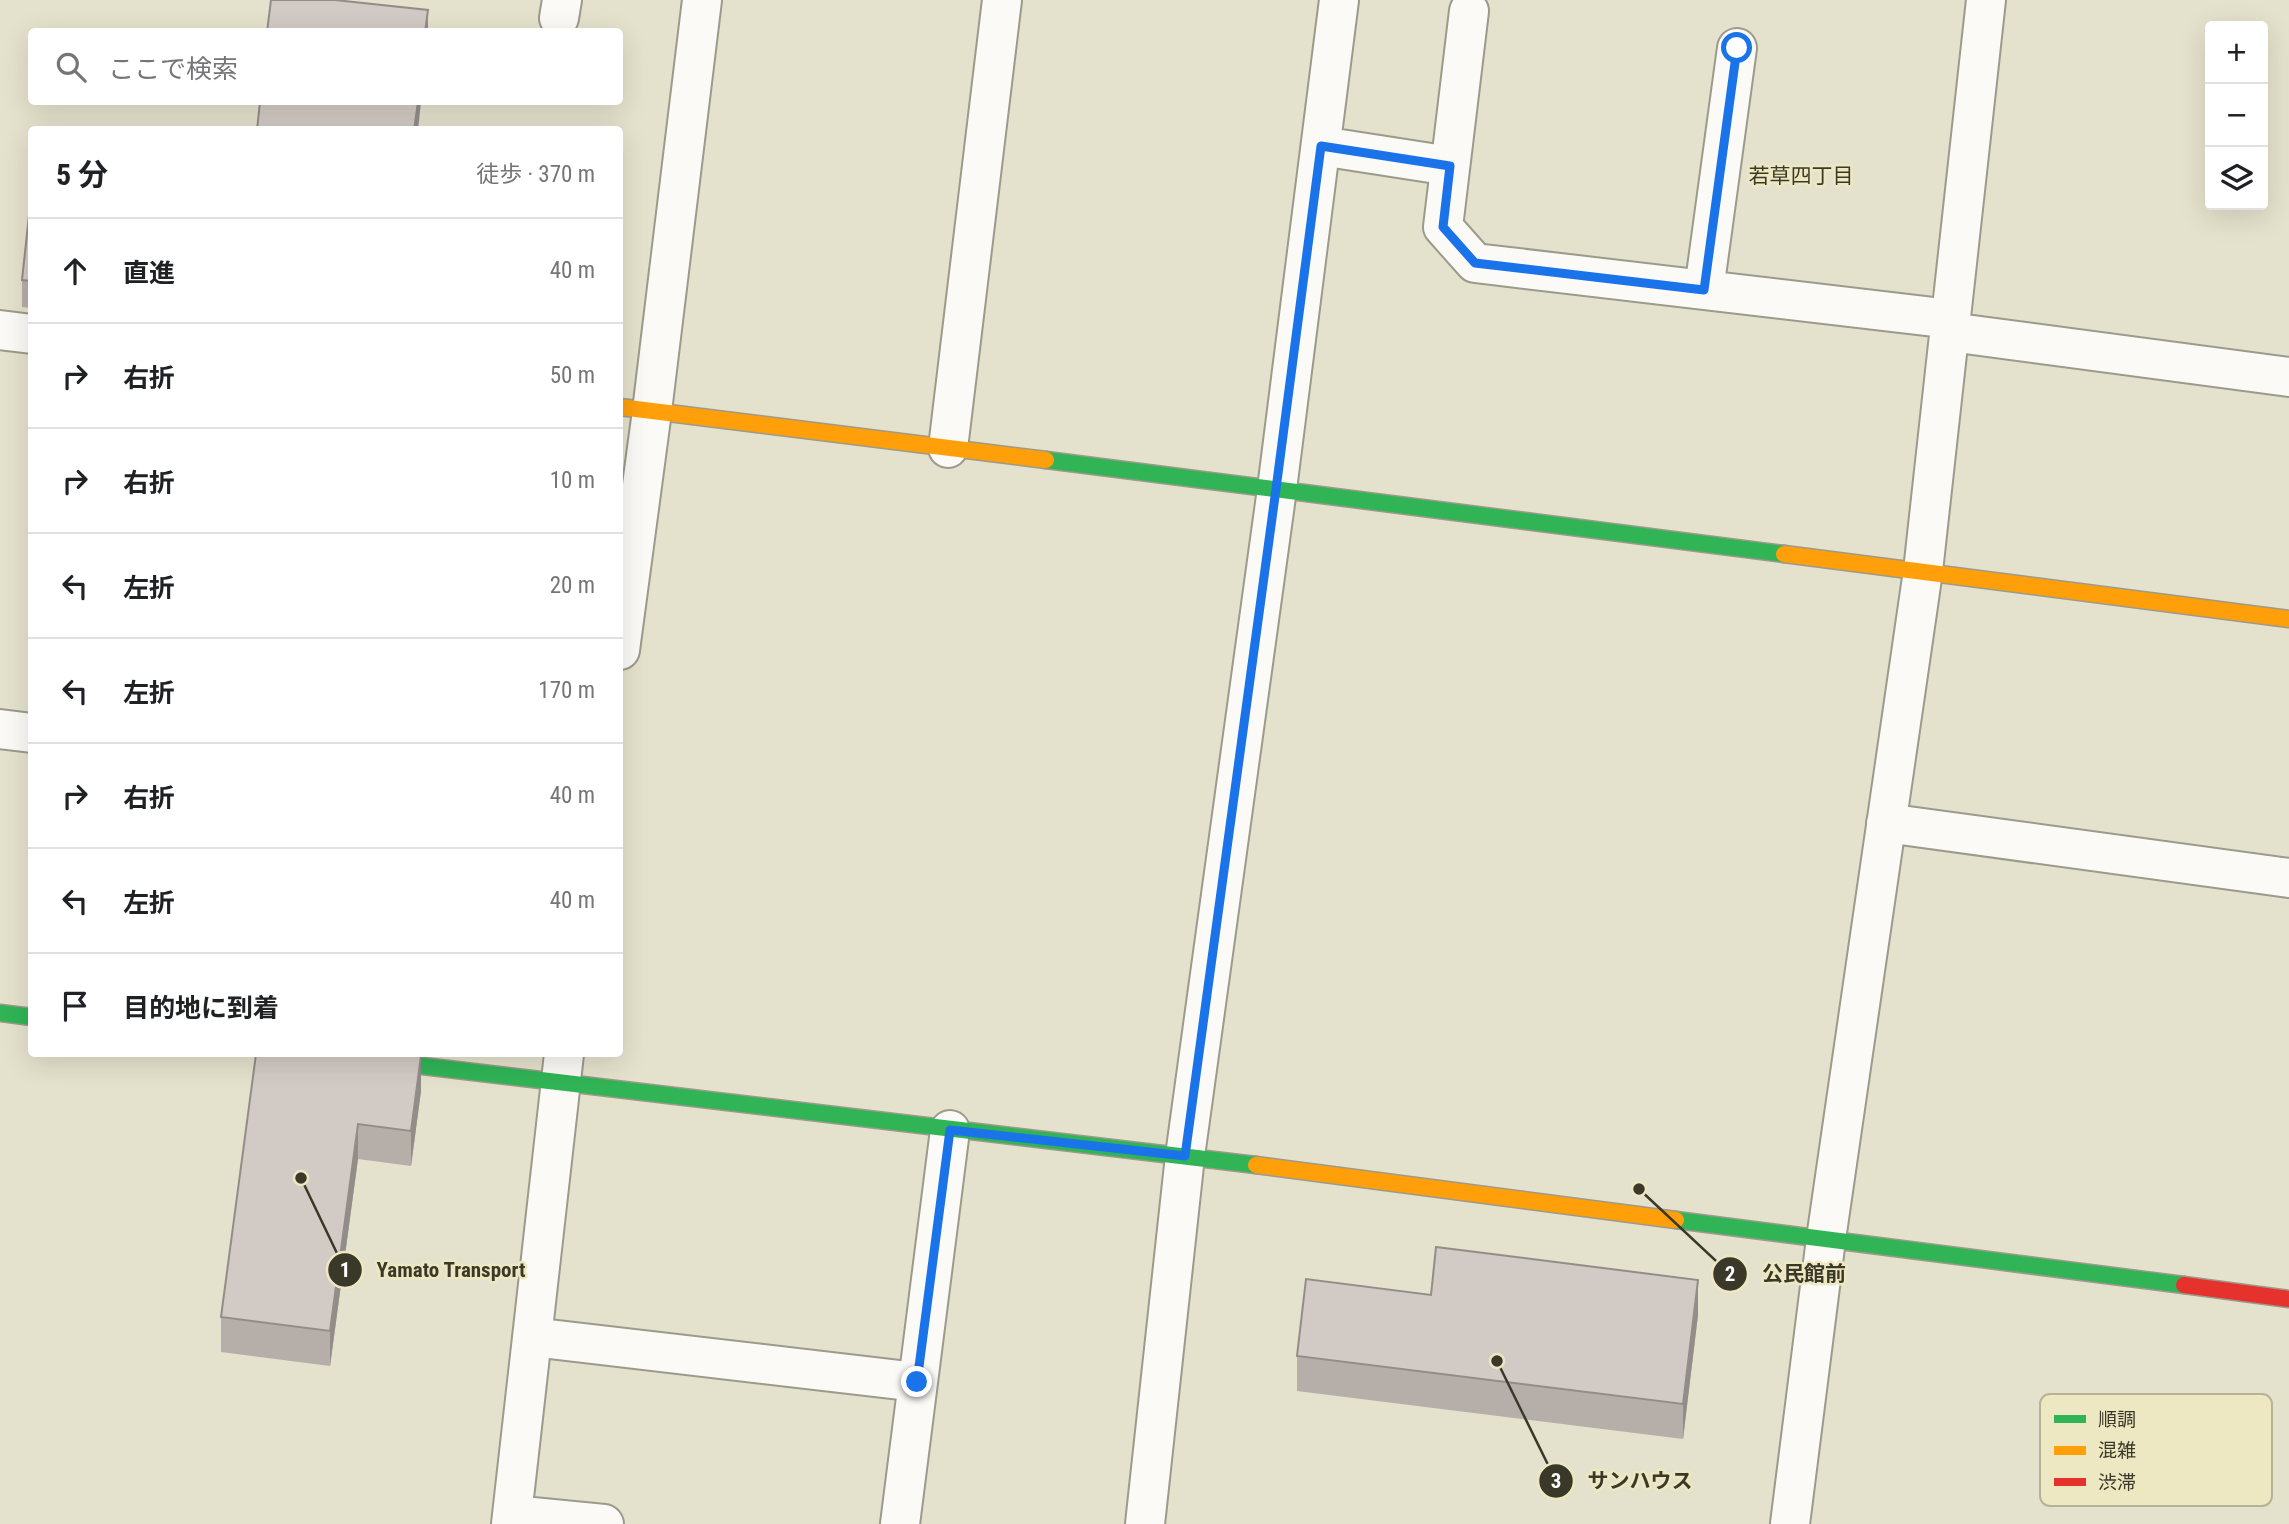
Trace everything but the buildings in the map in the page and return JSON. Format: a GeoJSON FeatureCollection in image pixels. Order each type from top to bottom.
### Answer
{"type":"FeatureCollection","features":[{"type":"Feature","properties":{"kind":"street"},"geometry":{"type":"LineString","coordinates":[[623,605],[636,409],[702,0]]}},
{"type":"Feature","properties":{"kind":"street"},"geometry":{"type":"LineString","coordinates":[[947,448],[1002,0]]}},
{"type":"Feature","properties":{"kind":"street"},"geometry":{"type":"LineString","coordinates":[[1144,1524],[1185,1156],[1276,489],[1339,0]]}},
{"type":"Feature","properties":{"kind":"street"},"geometry":{"type":"LineString","coordinates":[[1790,1524],[1826,1239],[1923,571],[1986,0]]}},
{"type":"Feature","properties":{"kind":"street"},"geometry":{"type":"LineString","coordinates":[[1469,11],[1443,227],[1475,263],[1704,290],[2289,377]]}},
{"type":"Feature","properties":{"kind":"street"},"geometry":{"type":"LineString","coordinates":[[1704,290],[1737,48]]}},
{"type":"Feature","properties":{"kind":"street"},"geometry":{"type":"LineString","coordinates":[[1321,146],[1450,166]]}},
{"type":"Feature","properties":{"kind":"street"},"geometry":{"type":"LineString","coordinates":[[0,330],[28,334]]}},
{"type":"Feature","properties":{"kind":"street"},"geometry":{"type":"LineString","coordinates":[[636,409],[2289,619]]}},
{"type":"Feature","properties":{"kind":"street"},"geometry":{"type":"LineString","coordinates":[[0,729],[28,732]]}},
{"type":"Feature","properties":{"kind":"street"},"geometry":{"type":"LineString","coordinates":[[1886,823],[2289,878]]}},
{"type":"Feature","properties":{"kind":"street"},"geometry":{"type":"LineString","coordinates":[[0,1013],[28,1016]]}},
{"type":"Feature","properties":{"kind":"street"},"geometry":{"type":"LineString","coordinates":[[373,1057],[562,1068],[950,1130],[1185,1156],[2289,1299]]}},
{"type":"Feature","properties":{"kind":"street"},"geometry":{"type":"LineString","coordinates":[[562,1068],[512,1519],[604,1524]]}},
{"type":"Feature","properties":{"kind":"street"},"geometry":{"type":"LineString","coordinates":[[900,1524],[950,1130]]}},
{"type":"Feature","properties":{"kind":"street"},"geometry":{"type":"LineString","coordinates":[[532,1337],[917,1382]]}},
{"type":"Feature","properties":{"kind":"traffic: fast"},"geometry":{"type":"LineString","coordinates":[[1046,460],[1784,554]]}},
{"type":"Feature","properties":{"kind":"traffic: fast"},"geometry":{"type":"LineString","coordinates":[[0,1013],[28,1016]]}},
{"type":"Feature","properties":{"kind":"traffic: fast"},"geometry":{"type":"LineString","coordinates":[[347,1057],[1256,1165]]}},
{"type":"Feature","properties":{"kind":"traffic: fast"},"geometry":{"type":"LineString","coordinates":[[1676,1220],[2184,1285]]}},
{"type":"Feature","properties":{"kind":"traffic: slow"},"geometry":{"type":"LineString","coordinates":[[623,407],[1046,460]]}},
{"type":"Feature","properties":{"kind":"traffic: slow"},"geometry":{"type":"LineString","coordinates":[[1784,554],[2289,619]]}},
{"type":"Feature","properties":{"kind":"traffic: slow"},"geometry":{"type":"LineString","coordinates":[[1256,1165],[1676,1220]]}},
{"type":"Feature","properties":{"kind":"traffic: jam"},"geometry":{"type":"LineString","coordinates":[[2184,1285],[2289,1299]]}},
{"type":"Feature","properties":{"kind":"place","name":"Yamato Transport"},"geometry":{"type":"Point","coordinates":[301,1178]}},
{"type":"Feature","properties":{"kind":"place","name":"公民館前"},"geometry":{"type":"Point","coordinates":[1639,1189]}},
{"type":"Feature","properties":{"kind":"place","name":"サンハウス"},"geometry":{"type":"Point","coordinates":[1497,1361]}},
{"type":"Feature","properties":{"kind":"district","name":"若草四丁目"},"geometry":{"type":"Point","coordinates":[1801,176]}},
{"type":"Feature","properties":{"kind":"route"},"geometry":{"type":"LineString","coordinates":[[917,1382],[950,1130],[1185,1156],[1321,146],[1450,166],[1443,227],[1475,263],[1704,290],[1737,48]]}}]}
